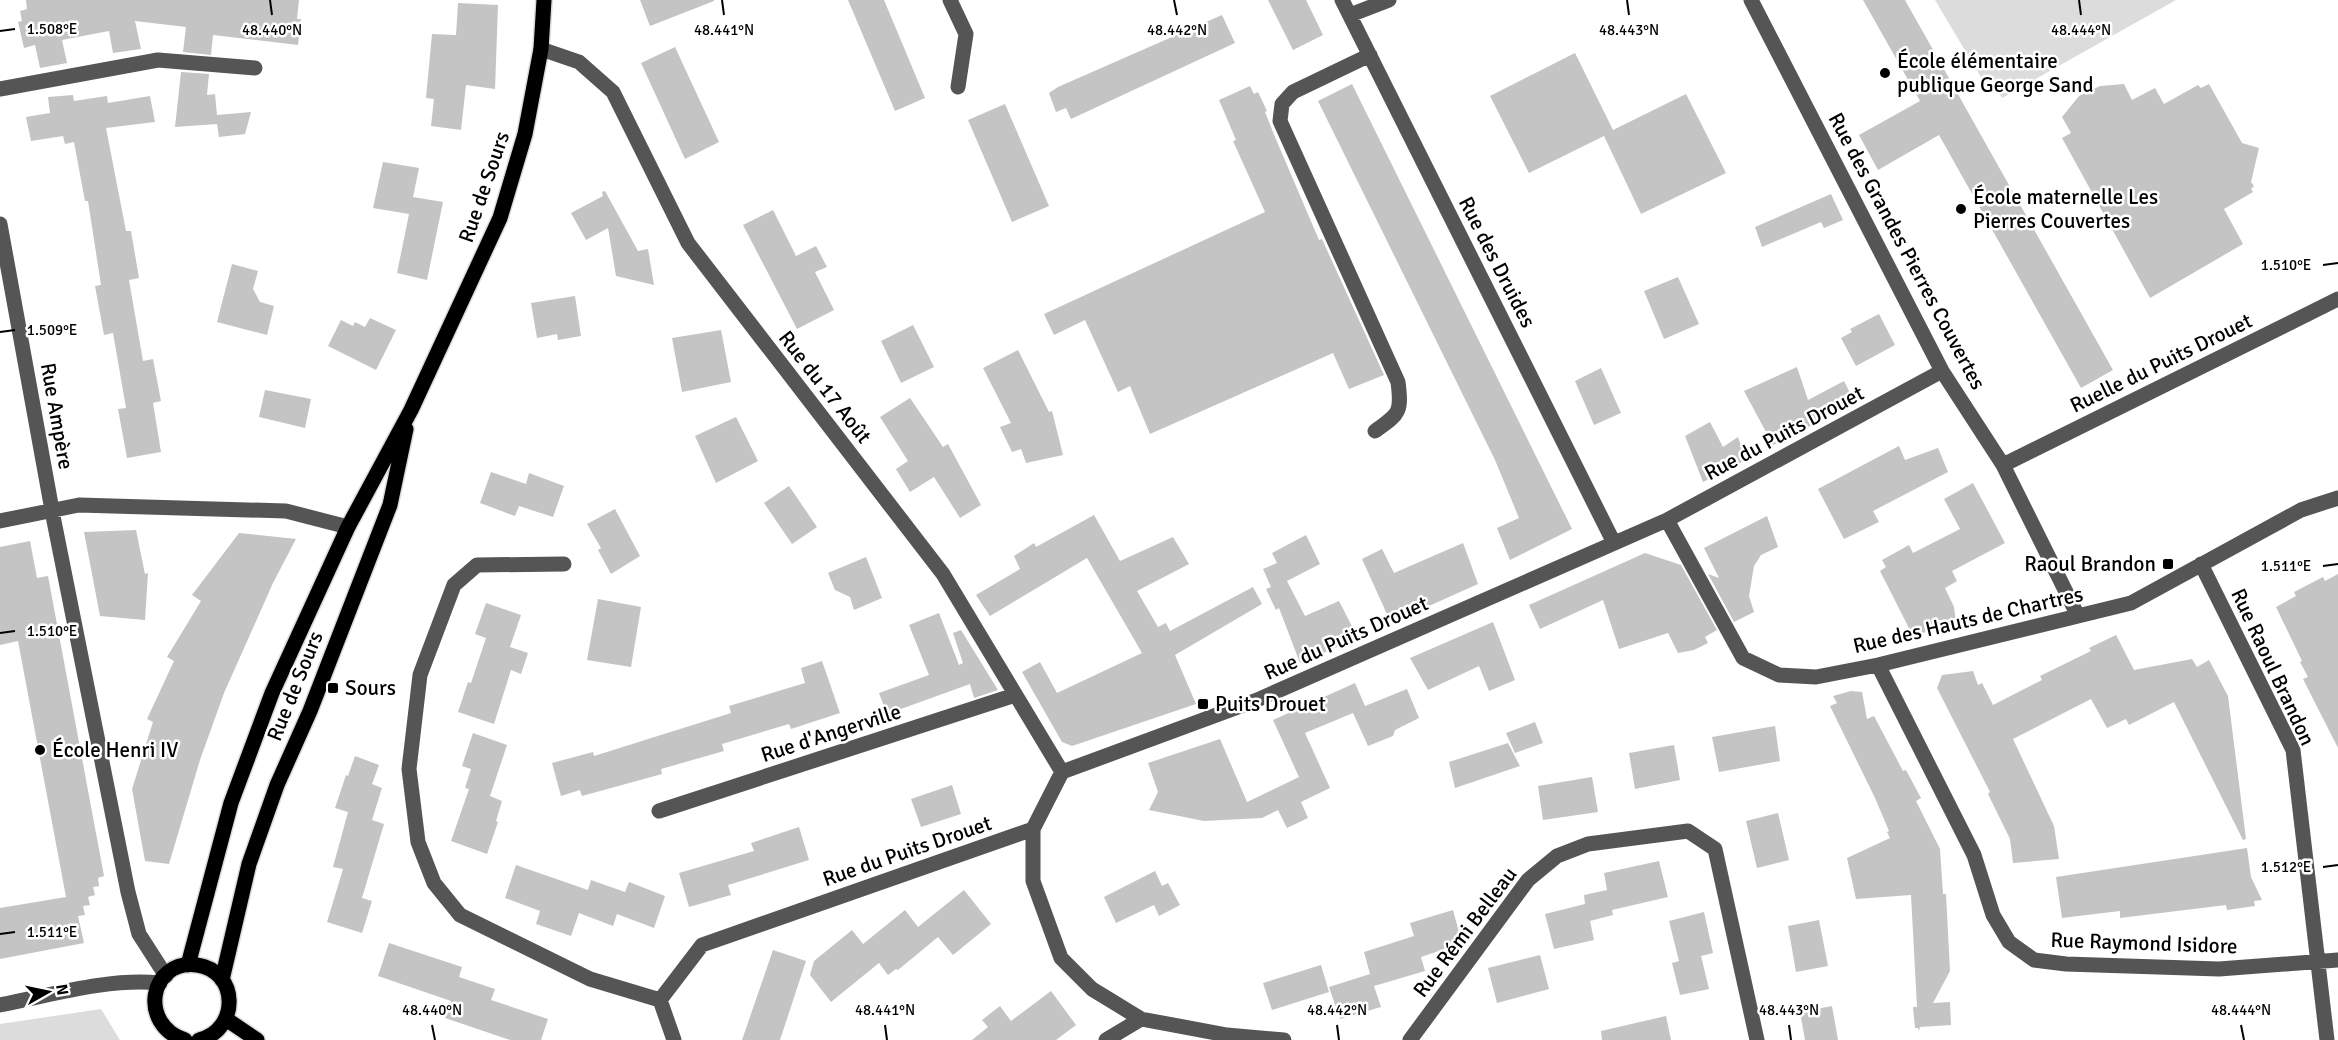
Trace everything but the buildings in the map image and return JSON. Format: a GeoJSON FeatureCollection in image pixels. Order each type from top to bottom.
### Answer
{"type":"FeatureCollection","features":[{"type":"Feature","properties":{"kind":"main road","name":"Rue de Sours"},"geometry":{"type":"LineString","coordinates":[[188,965],[231,803],[272,693],[348,527],[411,410],[500,218],[525,134],[541,49],[544,0]]}},
{"type":"Feature","properties":{"kind":"main road","name":"Rue de Sours"},"geometry":{"type":"LineString","coordinates":[[222,980],[249,864],[277,785],[310,711],[390,505],[411,410]]}},
{"type":"Feature","properties":{"kind":"main road"},"geometry":{"type":"LineString","coordinates":[[179,1039],[166,1030],[158,1020],[154,1007],[155,994],[163,979],[180,967],[188,965],[207,968],[222,980],[230,999],[226,1019],[214,1037],[198,1040]]}},
{"type":"Feature","properties":{"kind":"main road"},"geometry":{"type":"LineString","coordinates":[[226,1019],[256,1040]]}},
{"type":"Feature","properties":{"kind":"street"},"geometry":{"type":"LineString","coordinates":[[950,0],[966,34],[958,87]]}},
{"type":"Feature","properties":{"kind":"street","name":"Rue des Druides"},"geometry":{"type":"LineString","coordinates":[[1342,0],[1614,543]]}},
{"type":"Feature","properties":{"kind":"street"},"geometry":{"type":"LineString","coordinates":[[1350,15],[1389,0]]}},
{"type":"Feature","properties":{"kind":"street","name":"Rue des Grandes Pierres Couvertes"},"geometry":{"type":"LineString","coordinates":[[1751,0],[1942,371],[2003,465],[2078,616]]}},
{"type":"Feature","properties":{"kind":"street","name":"Rue du 17 Août"},"geometry":{"type":"LineString","coordinates":[[541,49],[579,62],[613,92],[688,243],[943,574],[1062,772]]}},
{"type":"Feature","properties":{"kind":"street"},"geometry":{"type":"LineString","coordinates":[[1370,54],[1293,92],[1282,104],[1280,121],[1398,382],[1401,403],[1395,417],[1375,431]]}},
{"type":"Feature","properties":{"kind":"street"},"geometry":{"type":"LineString","coordinates":[[0,88],[158,60],[255,68]]}},
{"type":"Feature","properties":{"kind":"street","name":"Rue Ampère"},"geometry":{"type":"LineString","coordinates":[[0,224],[52,510],[128,892],[139,934],[163,979]]}},
{"type":"Feature","properties":{"kind":"street","name":"Ruelle du Puits Drouet"},"geometry":{"type":"LineString","coordinates":[[2003,465],[2338,299]]}},
{"type":"Feature","properties":{"kind":"street","name":"Rue du Puits Drouet"},"geometry":{"type":"LineString","coordinates":[[1062,772],[1257,700],[1667,520],[1942,371]]}},
{"type":"Feature","properties":{"kind":"street","name":"Rue des Hauts de Chartres"},"geometry":{"type":"LineString","coordinates":[[1667,520],[1743,658],[1779,675],[1816,677],[1878,665],[2131,603],[2301,510],[2338,498]]}},
{"type":"Feature","properties":{"kind":"street"},"geometry":{"type":"LineString","coordinates":[[0,520],[79,506],[286,511],[348,527]]}},
{"type":"Feature","properties":{"kind":"street"},"geometry":{"type":"LineString","coordinates":[[564,564],[477,565],[454,585],[420,675],[409,770],[418,842],[434,883],[460,915],[590,980],[660,1000],[674,1040]]}},
{"type":"Feature","properties":{"kind":"street","name":"Rue Raoul Brandon"},"geometry":{"type":"LineString","coordinates":[[2201,564],[2293,750],[2327,1040]]}},
{"type":"Feature","properties":{"kind":"street","name":"Rue Raymond Isidore"},"geometry":{"type":"LineString","coordinates":[[1878,665],[1974,855],[1993,915],[2009,942],[2034,960],[2066,964],[2219,969],[2338,960]]}},
{"type":"Feature","properties":{"kind":"street","name":"Rue d'Angerville"},"geometry":{"type":"LineString","coordinates":[[659,812],[1015,694]]}},
{"type":"Feature","properties":{"kind":"street"},"geometry":{"type":"LineString","coordinates":[[1062,772],[1032,829],[1033,881],[1061,958],[1092,989],[1141,1019],[1227,1035],[1284,1040]]}},
{"type":"Feature","properties":{"kind":"street","name":"Rue du Puits Drouet"},"geometry":{"type":"LineString","coordinates":[[660,1000],[702,945],[1032,829]]}},
{"type":"Feature","properties":{"kind":"street","name":"Rue Rémi Belleau"},"geometry":{"type":"LineString","coordinates":[[1410,1040],[1528,880],[1557,856],[1588,844],[1688,831],[1715,849],[1757,1040]]}},
{"type":"Feature","properties":{"kind":"street"},"geometry":{"type":"LineString","coordinates":[[0,1005],[113,983],[163,979]]}},
{"type":"Feature","properties":{"kind":"street"},"geometry":{"type":"LineString","coordinates":[[1106,1040],[1141,1019]]}},
{"type":"Feature","properties":{"kind":"shaded area"},"geometry":{"type":"Polygon","coordinates":[[[1935,0],[2176,0],[2002,98],[1992,81],[1985,84],[1935,0]]]}},
{"type":"Feature","properties":{"kind":"shaded area"},"geometry":{"type":"Polygon","coordinates":[[[101,1009],[120,1040],[0,1040],[0,1024],[101,1009]]]}},
{"type":"Feature","properties":{"kind":"place","name":"École élémentaire publique George Sand"},"geometry":{"type":"Point","coordinates":[1885,73]}},
{"type":"Feature","properties":{"kind":"place","name":"École maternelle Les Pierres Couvertes"},"geometry":{"type":"Point","coordinates":[1961,209]}},
{"type":"Feature","properties":{"kind":"place","name":"Raoul Brandon"},"geometry":{"type":"Point","coordinates":[2168,564]}},
{"type":"Feature","properties":{"kind":"place","name":"Sours"},"geometry":{"type":"Point","coordinates":[333,688]}},
{"type":"Feature","properties":{"kind":"place","name":"Puits Drouet"},"geometry":{"type":"Point","coordinates":[1203,704]}},
{"type":"Feature","properties":{"kind":"place","name":"École Henri IV"},"geometry":{"type":"Point","coordinates":[40,750]}}]}
